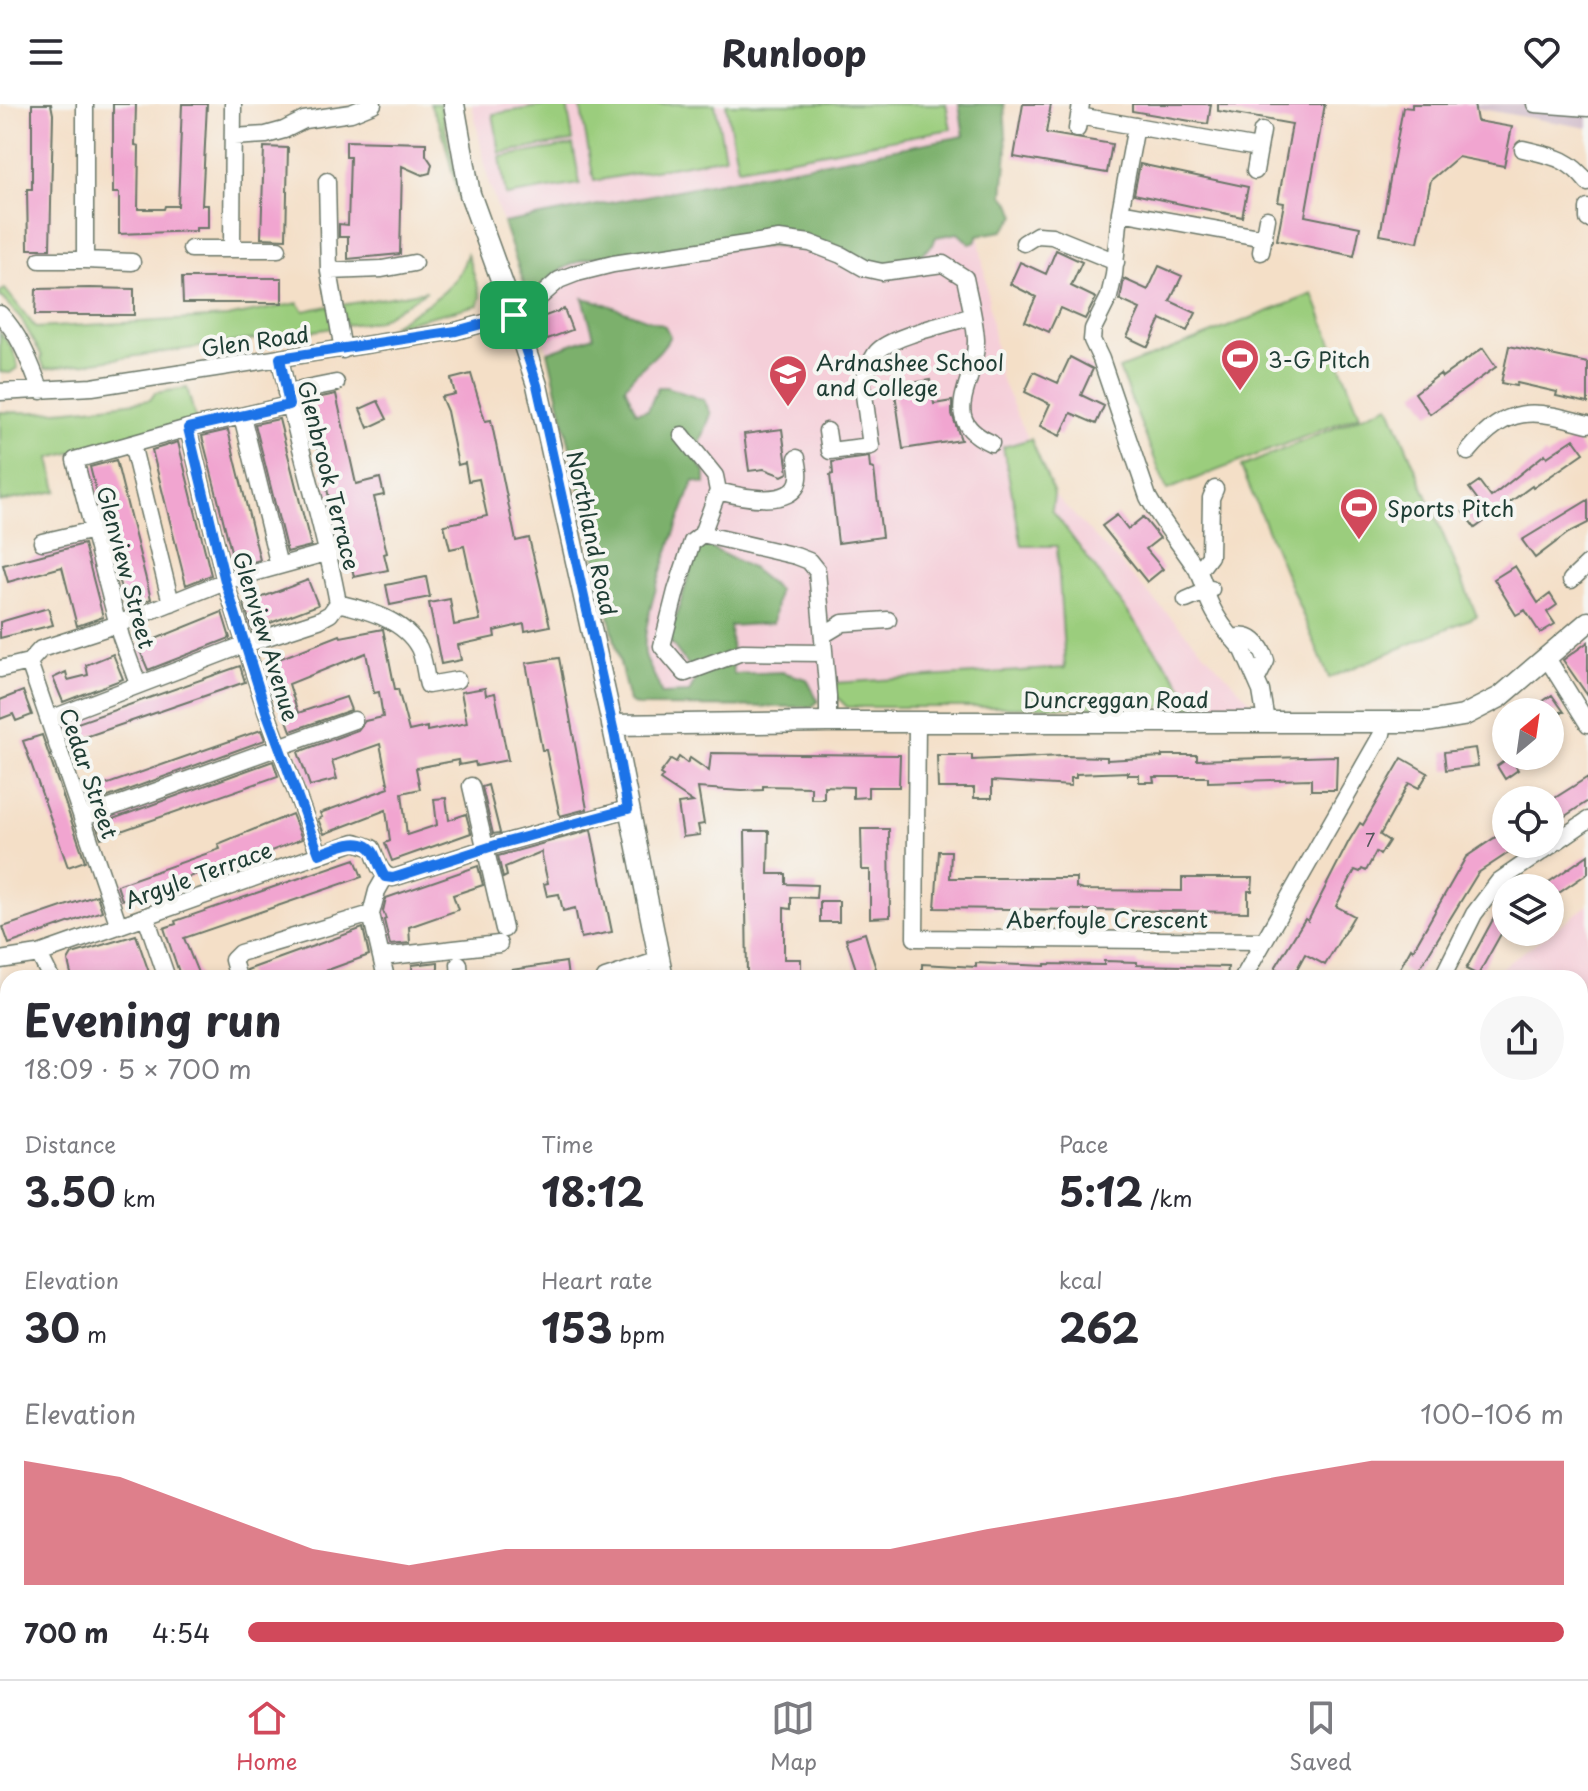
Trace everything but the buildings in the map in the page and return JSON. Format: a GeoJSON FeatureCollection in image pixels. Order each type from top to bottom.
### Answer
{"type":"FeatureCollection","features":[{"type":"Feature","properties":{"kind":"main road","name":"Northland Road"},"geometry":{"type":"LineString","coordinates":[[454,104],[470,194],[537,385],[612,725],[661,969]]}},
{"type":"Feature","properties":{"kind":"main road","name":"Duncreggan Road"},"geometry":{"type":"LineString","coordinates":[[612,725],[1427,722],[1463,716],[1500,697],[1588,622]]}},
{"type":"Feature","properties":{"kind":"street"},"geometry":{"type":"LineString","coordinates":[[85,104],[85,260]]}},
{"type":"Feature","properties":{"kind":"street"},"geometry":{"type":"LineString","coordinates":[[232,248],[233,104]]}},
{"type":"Feature","properties":{"kind":"street"},"geometry":{"type":"LineString","coordinates":[[233,137],[266,135],[304,120],[351,113],[373,104]]}},
{"type":"Feature","properties":{"kind":"street"},"geometry":{"type":"LineString","coordinates":[[1535,104],[1588,108]]}},
{"type":"Feature","properties":{"kind":"street"},"geometry":{"type":"LineString","coordinates":[[1079,116],[1258,148]]}},
{"type":"Feature","properties":{"kind":"street"},"geometry":{"type":"LineString","coordinates":[[1136,126],[1109,297],[1093,329],[1092,340],[1148,497],[1205,583],[1210,602],[1237,641],[1257,679],[1266,721]]}},
{"type":"Feature","properties":{"kind":"street"},"geometry":{"type":"LineString","coordinates":[[1255,171],[1262,131]]}},
{"type":"Feature","properties":{"kind":"street"},"geometry":{"type":"LineString","coordinates":[[1523,149],[1566,161],[1588,183]]}},
{"type":"Feature","properties":{"kind":"street"},"geometry":{"type":"LineString","coordinates":[[327,181],[329,271],[343,350]]}},
{"type":"Feature","properties":{"kind":"street"},"geometry":{"type":"LineString","coordinates":[[1588,208],[1588,219]]}},
{"type":"Feature","properties":{"kind":"street"},"geometry":{"type":"LineString","coordinates":[[1120,212],[1263,245],[1267,219]]}},
{"type":"Feature","properties":{"kind":"street"},"geometry":{"type":"LineString","coordinates":[[1024,243],[1037,235],[1052,236],[1116,262]]}},
{"type":"Feature","properties":{"kind":"street"},"geometry":{"type":"LineString","coordinates":[[514,315],[559,280],[577,273],[613,264],[779,239],[810,243],[864,268],[882,272],[943,264],[965,278],[976,339],[974,367],[969,386],[962,395],[966,428],[991,443]]}},
{"type":"Feature","properties":{"kind":"street"},"geometry":{"type":"LineString","coordinates":[[191,249],[278,249]]}},
{"type":"Feature","properties":{"kind":"street"},"geometry":{"type":"LineString","coordinates":[[40,260],[132,262]]}},
{"type":"Feature","properties":{"kind":"street"},"geometry":{"type":"LineString","coordinates":[[329,271],[382,269],[414,263]]}},
{"type":"Feature","properties":{"kind":"street"},"geometry":{"type":"LineString","coordinates":[[0,314],[13,328],[28,356],[41,391]]}},
{"type":"Feature","properties":{"kind":"street","name":"Glen Road"},"geometry":{"type":"LineString","coordinates":[[0,392],[92,387],[343,350],[456,331],[514,315]]}},
{"type":"Feature","properties":{"kind":"street"},"geometry":{"type":"LineString","coordinates":[[827,431],[830,451],[871,446],[862,380],[869,371],[873,356],[895,340],[972,316]]}},
{"type":"Feature","properties":{"kind":"street","name":"Glenbrook Terrace"},"geometry":{"type":"LineString","coordinates":[[280,358],[329,552],[338,603]]}},
{"type":"Feature","properties":{"kind":"street"},"geometry":{"type":"LineString","coordinates":[[171,603],[132,444],[242,416],[336,383]]}},
{"type":"Feature","properties":{"kind":"street"},"geometry":{"type":"LineString","coordinates":[[1468,452],[1480,438],[1518,413],[1549,414],[1588,424]]}},
{"type":"Feature","properties":{"kind":"street"},"geometry":{"type":"LineString","coordinates":[[242,416],[279,566]]}},
{"type":"Feature","properties":{"kind":"street","name":"Glenview Avenue"},"geometry":{"type":"LineString","coordinates":[[188,428],[225,581],[266,711],[319,854]]}},
{"type":"Feature","properties":{"kind":"street"},"geometry":{"type":"LineString","coordinates":[[682,435],[715,476],[718,491],[702,534],[692,542],[662,646],[685,673],[742,652],[824,653]]}},
{"type":"Feature","properties":{"kind":"street","name":"Glenview Street"},"geometry":{"type":"LineString","coordinates":[[132,444],[75,460],[118,624],[138,684]]}},
{"type":"Feature","properties":{"kind":"street"},"geometry":{"type":"LineString","coordinates":[[718,491],[749,498],[773,498],[793,490],[800,479],[797,458]]}},
{"type":"Feature","properties":{"kind":"street"},"geometry":{"type":"LineString","coordinates":[[1186,600],[1205,583],[1210,556],[1211,498],[1215,489]]}},
{"type":"Feature","properties":{"kind":"street"},"geometry":{"type":"LineString","coordinates":[[42,542],[94,530]]}},
{"type":"Feature","properties":{"kind":"street"},"geometry":{"type":"LineString","coordinates":[[702,534],[796,556],[809,561],[817,571],[828,722]]}},
{"type":"Feature","properties":{"kind":"street"},"geometry":{"type":"LineString","coordinates":[[0,669],[29,662],[41,649],[118,624],[225,581],[329,552]]}},
{"type":"Feature","properties":{"kind":"street"},"geometry":{"type":"LineString","coordinates":[[1571,580],[1588,564]]}},
{"type":"Feature","properties":{"kind":"street"},"geometry":{"type":"LineString","coordinates":[[50,719],[246,644],[319,620],[330,614],[338,603],[370,611],[410,636],[420,650],[428,685],[457,680]]}},
{"type":"Feature","properties":{"kind":"street"},"geometry":{"type":"LineString","coordinates":[[823,635],[843,623],[888,620]]}},
{"type":"Feature","properties":{"kind":"street"},"geometry":{"type":"LineString","coordinates":[[1547,658],[1588,724]]}},
{"type":"Feature","properties":{"kind":"street","name":"Cedar Street"},"geometry":{"type":"LineString","coordinates":[[29,662],[119,926]]}},
{"type":"Feature","properties":{"kind":"street"},"geometry":{"type":"LineString","coordinates":[[82,818],[354,720]]}},
{"type":"Feature","properties":{"kind":"street","name":"Aberfoyle Crescent"},"geometry":{"type":"LineString","coordinates":[[917,722],[915,938],[1264,941]]}},
{"type":"Feature","properties":{"kind":"street"},"geometry":{"type":"LineString","coordinates":[[1248,970],[1382,734],[1384,723]]}},
{"type":"Feature","properties":{"kind":"street"},"geometry":{"type":"LineString","coordinates":[[382,957],[501,936],[471,786]]}},
{"type":"Feature","properties":{"kind":"street"},"geometry":{"type":"LineString","coordinates":[[384,970],[371,914],[377,891],[385,877],[393,878],[484,848],[628,809]]}},
{"type":"Feature","properties":{"kind":"street"},"geometry":{"type":"LineString","coordinates":[[1446,970],[1474,914],[1499,881],[1588,820]]}},
{"type":"Feature","properties":{"kind":"street","name":"Argyle Terrace"},"geometry":{"type":"LineString","coordinates":[[0,960],[39,954],[355,842],[372,848],[385,877]]}},
{"type":"Feature","properties":{"kind":"street"},"geometry":{"type":"LineString","coordinates":[[236,970],[233,960],[240,953],[371,914]]}},
{"type":"Feature","properties":{"kind":"street"},"geometry":{"type":"LineString","coordinates":[[146,917],[164,970]]}},
{"type":"Feature","properties":{"kind":"street"},"geometry":{"type":"LineString","coordinates":[[39,954],[47,970]]}},
{"type":"Feature","properties":{"kind":"shaded area","name":"Ardnashee School and College"},"geometry":{"type":"Polygon","coordinates":[[[472,104],[959,104],[1000,377],[1053,493],[1256,707],[847,707],[836,697],[828,696],[822,697],[812,707],[637,706],[629,702],[548,352],[489,184],[472,104]]]}},
{"type":"Feature","properties":{"kind":"shaded area"},"geometry":{"type":"Polygon","coordinates":[[[1447,104],[1588,104],[1588,128],[1475,108],[1447,104]]]}},
{"type":"Feature","properties":{"kind":"shaded area"},"geometry":{"type":"Polygon","coordinates":[[[1588,905],[1588,970],[1498,970],[1531,946],[1564,946],[1564,922],[1588,905]]]}},
{"type":"Feature","properties":{"kind":"green space"},"geometry":{"type":"Polygon","coordinates":[[[430,104],[440,104],[464,210],[441,127],[430,104]]]}},
{"type":"Feature","properties":{"kind":"green space"},"geometry":{"type":"Polygon","coordinates":[[[567,104],[573,141],[500,153],[493,114],[567,104]]]}},
{"type":"Feature","properties":{"kind":"green space"},"geometry":{"type":"Polygon","coordinates":[[[580,104],[715,104],[725,157],[594,181],[580,104]]]}},
{"type":"Feature","properties":{"kind":"green space"},"geometry":{"type":"Polygon","coordinates":[[[726,104],[946,104],[951,129],[738,168],[726,104]]]}},
{"type":"Feature","properties":{"kind":"green space"},"geometry":{"type":"Polygon","coordinates":[[[959,104],[1004,104],[1007,151],[1003,195],[1016,216],[1003,231],[978,235],[975,242],[970,244],[958,233],[936,237],[933,245],[919,256],[901,263],[876,265],[829,243],[593,257],[557,272],[530,300],[503,223],[964,136],[959,104]]]}},
{"type":"Feature","properties":{"kind":"green space"},"geometry":{"type":"Polygon","coordinates":[[[573,145],[580,184],[506,196],[500,157],[573,145]]]}},
{"type":"Feature","properties":{"kind":"green space"},"geometry":{"type":"Polygon","coordinates":[[[467,254],[481,297],[478,305],[391,326],[447,289],[462,268],[467,254]]]}},
{"type":"Feature","properties":{"kind":"green space"},"geometry":{"type":"Polygon","coordinates":[[[5,289],[36,328],[227,317],[298,303],[304,311],[329,306],[334,328],[45,369],[42,356],[20,317],[0,296],[5,289]]]}},
{"type":"Feature","properties":{"kind":"green space"},"geometry":{"type":"Polygon","coordinates":[[[427,291],[377,321],[346,325],[341,305],[427,291]]]}},
{"type":"Feature","properties":{"kind":"green space","name":"3-G Pitch"},"geometry":{"type":"Polygon","coordinates":[[[1313,294],[1360,415],[1167,490],[1119,369],[1313,294]]]}},
{"type":"Feature","properties":{"kind":"green space"},"geometry":{"type":"Polygon","coordinates":[[[583,298],[665,326],[670,336],[625,387],[636,412],[648,410],[658,387],[666,387],[704,400],[711,414],[695,457],[705,472],[705,484],[694,481],[662,568],[645,638],[645,654],[661,694],[689,693],[697,677],[669,640],[699,542],[751,568],[778,590],[773,623],[730,626],[733,674],[782,672],[807,679],[818,701],[812,707],[637,706],[629,702],[548,352],[594,336],[583,298]]]}},
{"type":"Feature","properties":{"kind":"green space"},"geometry":{"type":"Polygon","coordinates":[[[0,332],[17,360],[17,368],[10,373],[0,372],[0,332]]]}},
{"type":"Feature","properties":{"kind":"green space"},"geometry":{"type":"Polygon","coordinates":[[[187,388],[196,421],[50,458],[57,491],[0,502],[0,412],[57,411],[113,405],[150,400],[155,393],[187,388]]]}},
{"type":"Feature","properties":{"kind":"green space","name":"Sports Pitch"},"geometry":{"type":"Polygon","coordinates":[[[1389,405],[1477,616],[1329,678],[1241,467],[1389,405]]]}},
{"type":"Feature","properties":{"kind":"green space"},"geometry":{"type":"Polygon","coordinates":[[[1031,439],[1054,494],[1052,510],[1198,707],[847,707],[836,696],[835,683],[1065,668],[1057,546],[1022,546],[1003,447],[1031,439]]]}},
{"type":"Feature","properties":{"kind":"place","name":"3-G Pitch"},"geometry":{"type":"Point","coordinates":[1240,392]}},
{"type":"Feature","properties":{"kind":"place","name":"Ardnashee School and College"},"geometry":{"type":"Point","coordinates":[788,408]}},
{"type":"Feature","properties":{"kind":"place","name":"Sports Pitch"},"geometry":{"type":"Point","coordinates":[1359,541]}},
{"type":"Feature","properties":{"kind":"route"},"geometry":{"type":"LineString","coordinates":[[514,315],[537,385],[628,809],[496,845],[393,878],[385,877],[372,848],[363,844],[355,842],[319,854],[266,711],[225,581],[188,428],[289,405],[280,358],[456,331],[514,315]]}}]}
